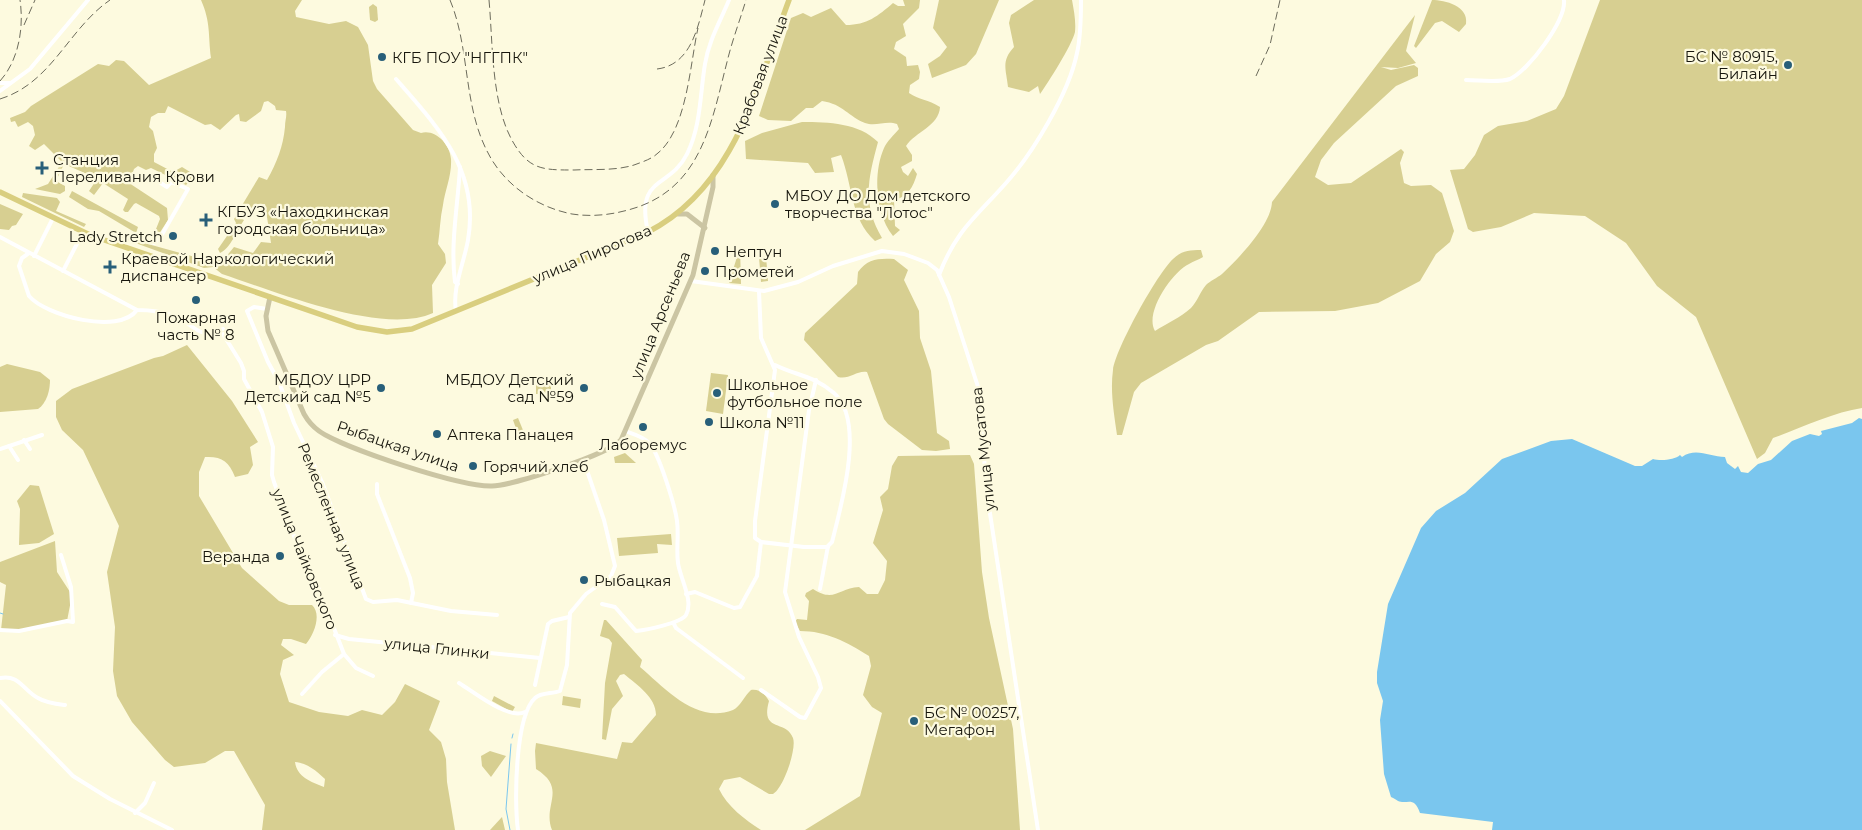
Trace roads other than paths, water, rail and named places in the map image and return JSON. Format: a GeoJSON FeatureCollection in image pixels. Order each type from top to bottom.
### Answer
{"type":"FeatureCollection","features":[{"type":"Feature","properties":{"kind":"main road","name":"Крабовая улица"},"geometry":{"type":"LineString","coordinates":[[713,175],[738,137],[746,120],[789,0]]}},
{"type":"Feature","properties":{"kind":"main road","name":"улица Пирогова"},"geometry":{"type":"LineString","coordinates":[[0,192],[83,232],[363,329],[381,332],[412,329],[648,232],[678,214],[694,199],[713,175]]}},
{"type":"Feature","properties":{"kind":"main road","name":"улица Арсеньева"},"geometry":{"type":"LineString","coordinates":[[583,459],[612,447],[625,431],[691,281],[705,228],[713,187],[713,175]]}},
{"type":"Feature","properties":{"kind":"main road"},"geometry":{"type":"LineString","coordinates":[[678,214],[687,214],[705,228]]}},
{"type":"Feature","properties":{"kind":"main road","name":"Рыбацкая улица"},"geometry":{"type":"LineString","coordinates":[[270,297],[265,321],[268,330],[304,414],[308,421],[319,431],[337,440],[407,465],[484,486],[501,485],[583,459]]}},
{"type":"Feature","properties":{"kind":"street"},"geometry":{"type":"LineString","coordinates":[[0,91],[30,69],[88,0]]}},
{"type":"Feature","properties":{"kind":"street"},"geometry":{"type":"LineString","coordinates":[[648,232],[646,218],[648,193],[656,182],[678,167],[694,137],[708,48],[729,0]]}},
{"type":"Feature","properties":{"kind":"street"},"geometry":{"type":"LineString","coordinates":[[691,281],[759,291],[798,282],[833,266],[882,251],[904,254],[928,263],[940,274],[948,253],[958,235],[1033,151],[1074,65],[1079,41],[1081,0]]}},
{"type":"Feature","properties":{"kind":"street"},"geometry":{"type":"LineString","coordinates":[[1466,80],[1506,79],[1514,76],[1543,47],[1563,11],[1564,0]]}},
{"type":"Feature","properties":{"kind":"street"},"geometry":{"type":"LineString","coordinates":[[396,79],[433,121],[460,165],[467,185],[472,216],[458,284],[456,311]]}},
{"type":"Feature","properties":{"kind":"street"},"geometry":{"type":"LineString","coordinates":[[0,83],[10,83]]}},
{"type":"Feature","properties":{"kind":"street"},"geometry":{"type":"LineString","coordinates":[[458,284],[455,282],[453,245],[460,165]]}},
{"type":"Feature","properties":{"kind":"street"},"geometry":{"type":"LineString","coordinates":[[148,175],[167,187],[171,182],[188,189],[160,238],[154,243]]}},
{"type":"Feature","properties":{"kind":"street"},"geometry":{"type":"LineString","coordinates":[[34,256],[53,218]]}},
{"type":"Feature","properties":{"kind":"street"},"geometry":{"type":"LineString","coordinates":[[63,271],[83,232]]}},
{"type":"Feature","properties":{"kind":"street"},"geometry":{"type":"LineString","coordinates":[[0,237],[28,254],[137,310],[130,316],[113,323],[76,318],[51,310],[29,296],[20,266],[22,258],[28,254]]}},
{"type":"Feature","properties":{"kind":"street","name":"улица Мусатова"},"geometry":{"type":"LineString","coordinates":[[940,274],[980,393],[986,487],[1038,830]]}},
{"type":"Feature","properties":{"kind":"street"},"geometry":{"type":"LineString","coordinates":[[759,291],[760,333],[764,348],[775,365],[816,380],[838,397],[846,411],[848,421],[846,478],[832,542],[828,546],[820,589]]}},
{"type":"Feature","properties":{"kind":"street","name":"Ремесленная улица"},"geometry":{"type":"LineString","coordinates":[[267,309],[254,307],[247,311],[268,362],[279,382],[294,423],[322,482],[366,598],[373,602],[397,600],[450,611],[497,616]]}},
{"type":"Feature","properties":{"kind":"street","name":"улица Чайковского"},"geometry":{"type":"LineString","coordinates":[[137,310],[158,310],[173,315],[186,321],[196,332],[213,334],[223,332],[242,366],[244,379],[262,412],[273,447],[272,475],[274,482],[297,544],[318,587],[335,635],[344,654],[356,668],[373,676]]}},
{"type":"Feature","properties":{"kind":"street"},"geometry":{"type":"LineString","coordinates":[[775,365],[755,521],[755,538],[761,542],[791,546],[828,546]]}},
{"type":"Feature","properties":{"kind":"street"},"geometry":{"type":"LineString","coordinates":[[761,690],[800,717],[805,718],[815,703],[821,688],[818,676],[810,665],[784,592],[809,410],[816,380]]}},
{"type":"Feature","properties":{"kind":"street"},"geometry":{"type":"LineString","coordinates":[[602,604],[615,608],[636,631],[674,624],[686,614],[686,594],[677,559],[676,514],[664,477],[650,444],[644,438],[625,431]]}},
{"type":"Feature","properties":{"kind":"street"},"geometry":{"type":"LineString","coordinates":[[0,448],[42,435]]}},
{"type":"Feature","properties":{"kind":"street"},"geometry":{"type":"LineString","coordinates":[[24,440],[30,449]]}},
{"type":"Feature","properties":{"kind":"street"},"geometry":{"type":"LineString","coordinates":[[9,446],[18,460]]}},
{"type":"Feature","properties":{"kind":"street"},"geometry":{"type":"LineString","coordinates":[[518,830],[515,770],[525,712],[538,696],[560,691],[568,659],[569,617],[586,594],[611,576],[615,566],[604,520],[583,459]]}},
{"type":"Feature","properties":{"kind":"street"},"geometry":{"type":"LineString","coordinates":[[377,484],[377,494],[410,578],[413,592],[411,603]]}},
{"type":"Feature","properties":{"kind":"street"},"geometry":{"type":"LineString","coordinates":[[686,594],[695,592],[734,608],[740,607],[757,576],[761,542]]}},
{"type":"Feature","properties":{"kind":"street"},"geometry":{"type":"LineString","coordinates":[[0,630],[19,631],[67,621],[73,622],[71,587],[61,555]]}},
{"type":"Feature","properties":{"kind":"street"},"geometry":{"type":"LineString","coordinates":[[535,685],[548,624],[552,620],[569,617]]}},
{"type":"Feature","properties":{"kind":"street"},"geometry":{"type":"LineString","coordinates":[[674,624],[676,628],[743,678]]}},
{"type":"Feature","properties":{"kind":"street","name":"улица Глинки"},"geometry":{"type":"LineString","coordinates":[[335,635],[349,639],[540,658]]}},
{"type":"Feature","properties":{"kind":"street"},"geometry":{"type":"LineString","coordinates":[[302,694],[322,672],[344,654]]}},
{"type":"Feature","properties":{"kind":"street"},"geometry":{"type":"LineString","coordinates":[[0,678],[7,677],[21,683],[39,699],[65,705]]}},
{"type":"Feature","properties":{"kind":"street"},"geometry":{"type":"LineString","coordinates":[[459,683],[508,712],[519,714],[525,712]]}},
{"type":"Feature","properties":{"kind":"street"},"geometry":{"type":"LineString","coordinates":[[0,701],[73,776],[135,813],[172,830]]}},
{"type":"Feature","properties":{"kind":"street"},"geometry":{"type":"LineString","coordinates":[[135,813],[144,803],[154,783]]}},
{"type":"Feature","properties":{"kind":"water"},"geometry":{"type":"Polygon","coordinates":[[[1859,418],[1862,419],[1862,830],[1492,830],[1493,822],[1420,813],[1418,807],[1413,802],[1401,802],[1391,797],[1384,774],[1380,720],[1383,701],[1377,683],[1377,672],[1388,604],[1421,528],[1436,511],[1465,493],[1502,459],[1551,441],[1572,439],[1635,466],[1642,466],[1653,459],[1667,460],[1680,455],[1682,457],[1687,454],[1703,453],[1725,457],[1727,463],[1735,469],[1738,466],[1741,472],[1748,473],[1758,464],[1771,460],[1792,441],[1810,434],[1819,436],[1822,434],[1821,431],[1852,423],[1859,418]]]}},
{"type":"Feature","properties":{"kind":"waterway"},"geometry":{"type":"LineString","coordinates":[[512,738],[513,734]]}},
{"type":"Feature","properties":{"kind":"waterway"},"geometry":{"type":"LineString","coordinates":[[510,830],[506,809],[511,744]]}},
{"type":"Feature","properties":{"kind":"railway"},"geometry":{"type":"LineString","coordinates":[[0,81],[12,63],[19,43],[20,0]]}},
{"type":"Feature","properties":{"kind":"railway"},"geometry":{"type":"LineString","coordinates":[[24,25],[35,0]]}},
{"type":"Feature","properties":{"kind":"railway"},"geometry":{"type":"LineString","coordinates":[[0,99],[18,91],[33,81],[47,68],[82,25],[110,0]]}},
{"type":"Feature","properties":{"kind":"railway"},"geometry":{"type":"LineString","coordinates":[[450,0],[461,37],[470,95],[479,133],[494,163],[511,184],[534,200],[559,211],[579,215],[621,212],[653,201],[672,188],[687,171],[699,152],[708,131],[731,46],[746,0]]}},
{"type":"Feature","properties":{"kind":"railway"},"geometry":{"type":"LineString","coordinates":[[489,0],[494,73],[506,127],[513,142],[525,158],[545,169],[619,168],[634,165],[658,153],[668,142],[681,112],[686,95],[698,28]]}},
{"type":"Feature","properties":{"kind":"railway"},"geometry":{"type":"LineString","coordinates":[[657,69],[669,66],[685,53],[696,33],[705,0]]}},
{"type":"Feature","properties":{"kind":"railway"},"geometry":{"type":"LineString","coordinates":[[1256,76],[1270,45],[1280,0]]}},
{"type":"Feature","properties":{"kind":"place","name":"КГБ ПОУ \"НГГПК\""},"geometry":{"type":"Point","coordinates":[382,57]}},
{"type":"Feature","properties":{"kind":"place","name":"БС № 80915, Билайн"},"geometry":{"type":"Point","coordinates":[1788,65]}},
{"type":"Feature","properties":{"kind":"place","name":"Станция Переливания Крови"},"geometry":{"type":"Point","coordinates":[42,168]}},
{"type":"Feature","properties":{"kind":"place","name":"МБОУ ДО Дом детского творчества \"Лотос\""},"geometry":{"type":"Point","coordinates":[775,204]}},
{"type":"Feature","properties":{"kind":"place","name":"КГБУЗ «Находкинская городская больница»"},"geometry":{"type":"Point","coordinates":[206,220]}},
{"type":"Feature","properties":{"kind":"place","name":"Lady Stretch"},"geometry":{"type":"Point","coordinates":[173,236]}},
{"type":"Feature","properties":{"kind":"place","name":"Нептун"},"geometry":{"type":"Point","coordinates":[715,251]}},
{"type":"Feature","properties":{"kind":"place","name":"Краевой Наркологический диспансер"},"geometry":{"type":"Point","coordinates":[110,267]}},
{"type":"Feature","properties":{"kind":"place","name":"Прометей"},"geometry":{"type":"Point","coordinates":[705,271]}},
{"type":"Feature","properties":{"kind":"place","name":"Пожарная часть № 8"},"geometry":{"type":"Point","coordinates":[196,300]}},
{"type":"Feature","properties":{"kind":"place","name":"МБДОУ ЦРР Детский сад №5"},"geometry":{"type":"Point","coordinates":[381,388]}},
{"type":"Feature","properties":{"kind":"place","name":"МБДОУ Детский сад №59"},"geometry":{"type":"Point","coordinates":[584,388]}},
{"type":"Feature","properties":{"kind":"place","name":"Школьное футбольное поле"},"geometry":{"type":"Point","coordinates":[717,393]}},
{"type":"Feature","properties":{"kind":"place","name":"Школа №11"},"geometry":{"type":"Point","coordinates":[709,422]}},
{"type":"Feature","properties":{"kind":"place","name":"Лаборемус"},"geometry":{"type":"Point","coordinates":[643,427]}},
{"type":"Feature","properties":{"kind":"place","name":"Аптека Панацея"},"geometry":{"type":"Point","coordinates":[437,434]}},
{"type":"Feature","properties":{"kind":"place","name":"Горячий хлеб"},"geometry":{"type":"Point","coordinates":[473,466]}},
{"type":"Feature","properties":{"kind":"place","name":"Веранда"},"geometry":{"type":"Point","coordinates":[280,556]}},
{"type":"Feature","properties":{"kind":"place","name":"Рыбацкая"},"geometry":{"type":"Point","coordinates":[584,580]}},
{"type":"Feature","properties":{"kind":"place","name":"БС № 00257, Мегафон"},"geometry":{"type":"Point","coordinates":[914,721]}}]}
